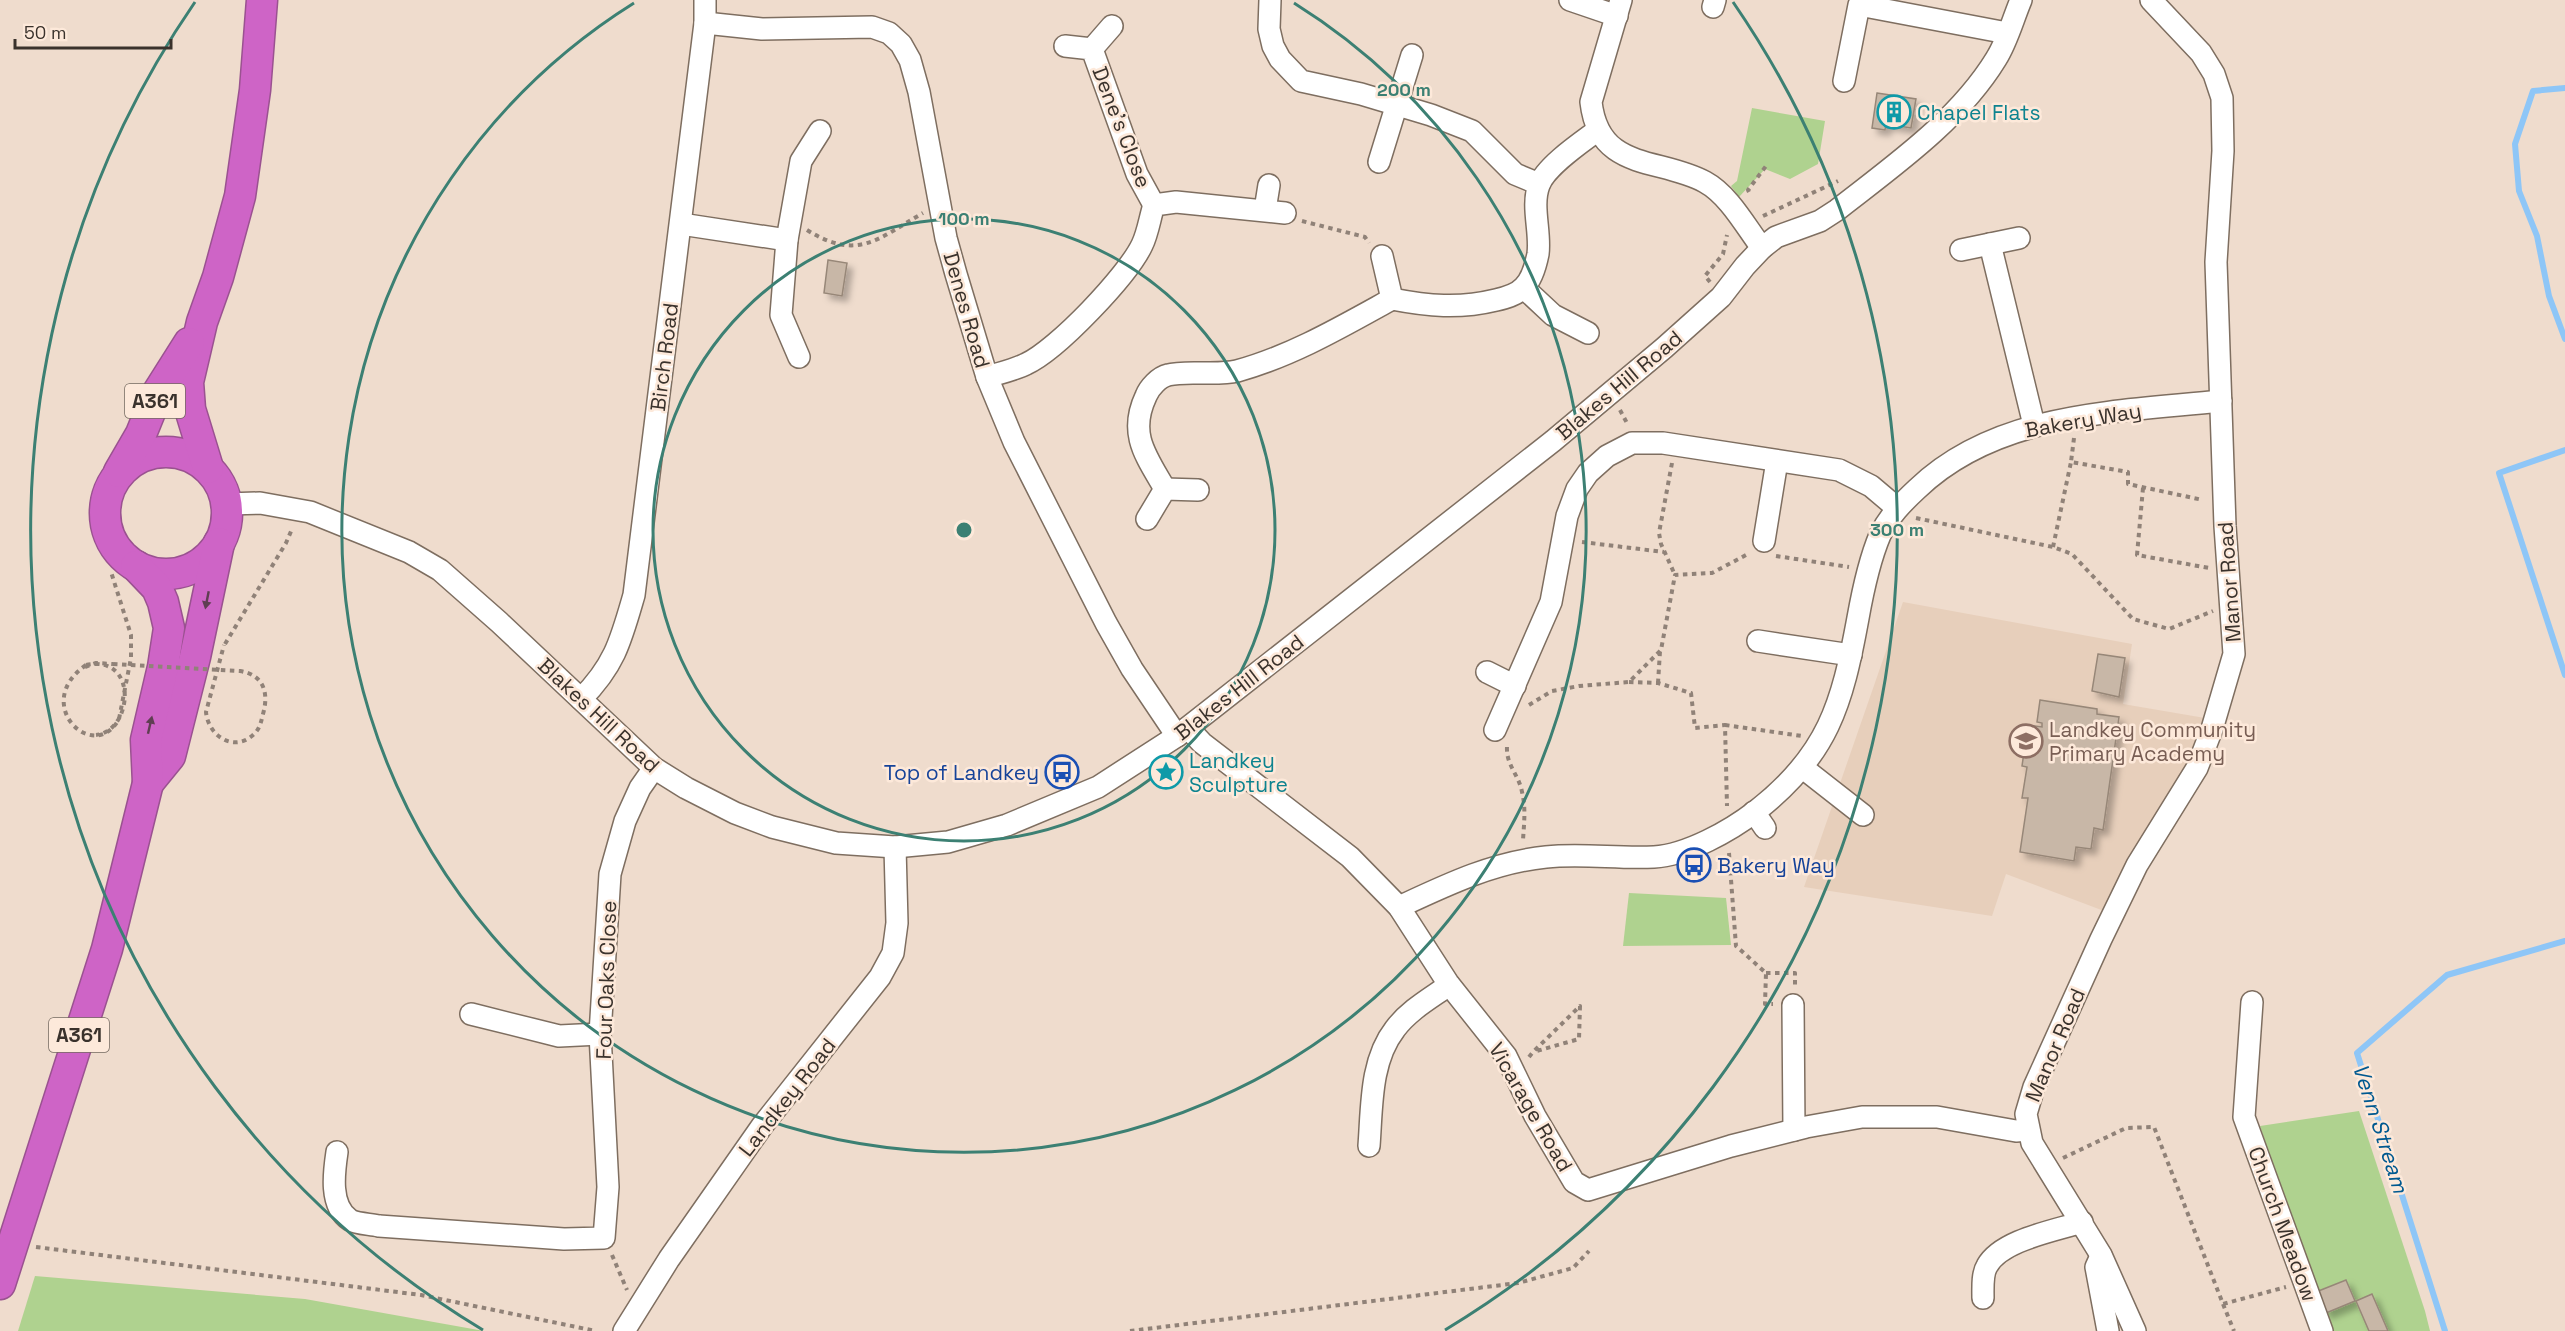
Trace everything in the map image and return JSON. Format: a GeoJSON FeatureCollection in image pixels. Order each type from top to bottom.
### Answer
{"type":"FeatureCollection","features":[{"type":"Feature","properties":{"kind":"highway","name":"A361"},"geometry":{"type":"LineString","coordinates":[[208,468],[188,395],[188,382],[202,322],[218,277],[240,196],[249,135],[262,0]]}},
{"type":"Feature","properties":{"kind":"highway","name":"A361"},"geometry":{"type":"LineString","coordinates":[[114,482],[141,434],[158,392],[202,322]]}},
{"type":"Feature","properties":{"kind":"highway"},"geometry":{"type":"LineString","coordinates":[[157,452],[184,454],[208,468],[217,478],[227,504],[227,517],[219,543],[211,555],[189,570],[162,574],[136,566],[121,553],[110,535],[105,508],[114,482],[132,462],[157,452]]}},
{"type":"Feature","properties":{"kind":"highway","name":"A361"},"geometry":{"type":"LineString","coordinates":[[148,783],[170,756],[195,657],[219,543]]}},
{"type":"Feature","properties":{"kind":"highway","name":"A361"},"geometry":{"type":"LineString","coordinates":[[0,1284],[107,949],[148,783],[146,740],[163,667],[169,628],[157,588],[136,566]]}},
{"type":"Feature","properties":{"kind":"street","name":"Birch Road"},"geometry":{"type":"LineString","coordinates":[[580,699],[602,677],[607,668],[620,642],[634,595],[705,23],[705,0]]}},
{"type":"Feature","properties":{"kind":"street"},"geometry":{"type":"LineString","coordinates":[[1270,0],[1269,29],[1273,46],[1280,59],[1301,81],[1361,94],[1431,115],[1472,131],[1515,174],[1539,184]]}},
{"type":"Feature","properties":{"kind":"street"},"geometry":{"type":"LineString","coordinates":[[1570,0],[1619,8],[1591,102],[1592,117],[1608,144],[1620,155],[1705,182],[1719,192],[1762,248]]}},
{"type":"Feature","properties":{"kind":"street","name":"Blakes Hill Road"},"geometry":{"type":"LineString","coordinates":[[227,504],[260,503],[299,509],[357,529],[410,552],[440,570],[499,622],[654,768],[725,808],[772,827],[836,843],[895,847],[948,842],[1006,825],[1098,787],[1182,732],[1553,441],[1721,297],[1762,248],[1776,237],[1820,221],[1837,210],[1944,122],[1979,84],[1998,57],[2021,0]]}},
{"type":"Feature","properties":{"kind":"street","name":"Manor Road"},"geometry":{"type":"LineString","coordinates":[[2135,1331],[2101,1255],[2032,1143],[2026,1114],[2034,1087],[2137,865],[2197,768],[2212,729],[2234,654],[2228,572],[2216,262],[2223,151],[2222,98],[2214,74],[2201,53],[2151,0]]}},
{"type":"Feature","properties":{"kind":"street"},"geometry":{"type":"LineString","coordinates":[[1844,81],[1858,5],[2007,33]]}},
{"type":"Feature","properties":{"kind":"street","name":"Denes Road"},"geometry":{"type":"LineString","coordinates":[[705,23],[762,29],[872,27],[889,33],[901,44],[910,60],[919,92],[953,265],[987,377],[1014,442],[1106,623],[1132,669],[1182,732]]}},
{"type":"Feature","properties":{"kind":"street","name":"Dene's Close"},"geometry":{"type":"LineString","coordinates":[[1092,49],[1112,26]]}},
{"type":"Feature","properties":{"kind":"street","name":"Dene's Close"},"geometry":{"type":"LineString","coordinates":[[1065,46],[1092,49]]}},
{"type":"Feature","properties":{"kind":"street","name":"Dene's Close"},"geometry":{"type":"LineString","coordinates":[[987,377],[1028,363],[1064,336],[1129,268],[1144,243],[1154,205],[1137,174],[1092,49]]}},
{"type":"Feature","properties":{"kind":"street"},"geometry":{"type":"LineString","coordinates":[[1383,153],[1412,55]]}},
{"type":"Feature","properties":{"kind":"street"},"geometry":{"type":"LineString","coordinates":[[1165,489],[1142,448],[1137,425],[1149,388],[1168,375],[1236,371],[1335,330],[1392,299],[1434,307],[1454,307],[1511,296],[1524,288],[1533,273],[1538,255],[1537,198],[1539,184],[1566,153],[1598,130]]}},
{"type":"Feature","properties":{"kind":"street"},"geometry":{"type":"LineString","coordinates":[[798,357],[781,315],[788,233],[801,161],[820,131]]}},
{"type":"Feature","properties":{"kind":"street"},"geometry":{"type":"LineString","coordinates":[[1269,185],[1275,212]]}},
{"type":"Feature","properties":{"kind":"street","name":"Dene's Close"},"geometry":{"type":"LineString","coordinates":[[1154,205],[1176,202],[1275,212]]}},
{"type":"Feature","properties":{"kind":"street"},"geometry":{"type":"LineString","coordinates":[[681,224],[788,233]]}},
{"type":"Feature","properties":{"kind":"street"},"geometry":{"type":"LineString","coordinates":[[1961,250],[2019,238]]}},
{"type":"Feature","properties":{"kind":"street"},"geometry":{"type":"LineString","coordinates":[[1990,244],[2034,425]]}},
{"type":"Feature","properties":{"kind":"street"},"geometry":{"type":"LineString","coordinates":[[1382,256],[1392,299]]}},
{"type":"Feature","properties":{"kind":"street"},"geometry":{"type":"LineString","coordinates":[[1524,288],[1553,315],[1588,333]]}},
{"type":"Feature","properties":{"kind":"street","name":"Bakery Way"},"geometry":{"type":"LineString","coordinates":[[1399,907],[1477,874],[1522,861],[1548,857],[1657,857],[1714,840],[1728,830],[1759,820],[1803,768],[1833,720],[1851,655],[1867,573],[1881,534],[1896,510],[1924,482],[1981,444],[2034,425],[2221,401]]}},
{"type":"Feature","properties":{"kind":"street"},"geometry":{"type":"LineString","coordinates":[[1501,734],[1515,686],[1551,602],[1567,516],[1576,489],[1588,473],[1606,456],[1632,444],[1645,442],[1839,470],[1871,486],[1896,510]]}},
{"type":"Feature","properties":{"kind":"street"},"geometry":{"type":"LineString","coordinates":[[1762,550],[1777,461]]}},
{"type":"Feature","properties":{"kind":"street"},"geometry":{"type":"LineString","coordinates":[[1165,489],[1198,490]]}},
{"type":"Feature","properties":{"kind":"street"},"geometry":{"type":"LineString","coordinates":[[1148,519],[1165,489]]}},
{"type":"Feature","properties":{"kind":"street"},"geometry":{"type":"LineString","coordinates":[[1758,640],[1851,655]]}},
{"type":"Feature","properties":{"kind":"street"},"geometry":{"type":"LineString","coordinates":[[1487,672],[1515,686]]}},
{"type":"Feature","properties":{"kind":"street","name":"Vicarage Road"},"geometry":{"type":"LineString","coordinates":[[1182,732],[1202,743],[1350,857],[1399,907],[1449,985],[1506,1056],[1535,1116],[1574,1182],[1588,1190],[1664,1165],[1794,1130],[1862,1117],[1937,1117],[2016,1131],[2028,1130]]}},
{"type":"Feature","properties":{"kind":"street","name":"Four Oaks Close"},"geometry":{"type":"LineString","coordinates":[[604,1238],[608,1187],[600,1034],[610,874],[625,821],[640,788],[654,768]]}},
{"type":"Feature","properties":{"kind":"street"},"geometry":{"type":"LineString","coordinates":[[1803,768],[1863,815]]}},
{"type":"Feature","properties":{"kind":"street","name":"Landkey Road"},"geometry":{"type":"LineString","coordinates":[[624,1331],[669,1259],[762,1126],[792,1085],[880,977],[893,953],[897,923],[895,847]]}},
{"type":"Feature","properties":{"kind":"street"},"geometry":{"type":"LineString","coordinates":[[1369,1146],[1373,1092],[1378,1066],[1387,1043],[1395,1029],[1411,1012],[1449,985]]}},
{"type":"Feature","properties":{"kind":"street","name":"Church Meadow"},"geometry":{"type":"LineString","coordinates":[[2252,1002],[2244,1117],[2322,1331]]}},
{"type":"Feature","properties":{"kind":"street"},"geometry":{"type":"LineString","coordinates":[[1793,1005],[1794,1130]]}},
{"type":"Feature","properties":{"kind":"street"},"geometry":{"type":"LineString","coordinates":[[471,1014],[559,1036],[600,1034]]}},
{"type":"Feature","properties":{"kind":"street"},"geometry":{"type":"LineString","coordinates":[[337,1152],[333,1178],[339,1207],[351,1220],[379,1226],[564,1239],[604,1238]]}},
{"type":"Feature","properties":{"kind":"street"},"geometry":{"type":"LineString","coordinates":[[1983,1298],[1985,1268],[1996,1254],[2007,1246],[2082,1222]]}},
{"type":"Feature","properties":{"kind":"street"},"geometry":{"type":"LineString","coordinates":[[2101,1255],[2096,1266],[2108,1331]]}},
{"type":"Feature","properties":{"kind":"path"},"geometry":{"type":"LineString","coordinates":[[1753,197],[1748,190],[1766,166]]}},
{"type":"Feature","properties":{"kind":"path"},"geometry":{"type":"LineString","coordinates":[[1759,206],[1765,215]]}},
{"type":"Feature","properties":{"kind":"path"},"geometry":{"type":"LineString","coordinates":[[788,233],[804,228],[826,242],[861,245],[881,239],[925,212],[941,208]]}},
{"type":"Feature","properties":{"kind":"path"},"geometry":{"type":"LineString","coordinates":[[1275,212],[1291,227],[1304,219],[1365,237],[1375,254],[1382,256]]}},
{"type":"Feature","properties":{"kind":"path"},"geometry":{"type":"LineString","coordinates":[[1610,391],[1629,427],[1632,444]]}},
{"type":"Feature","properties":{"kind":"path"},"geometry":{"type":"LineString","coordinates":[[2053,547],[2071,462],[2076,418]]}},
{"type":"Feature","properties":{"kind":"path"},"geometry":{"type":"LineString","coordinates":[[1658,683],[1660,650],[1675,575],[1659,533],[1674,445]]}},
{"type":"Feature","properties":{"kind":"path"},"geometry":{"type":"LineString","coordinates":[[2071,462],[2128,472],[2128,484],[2225,504]]}},
{"type":"Feature","properties":{"kind":"path"},"geometry":{"type":"LineString","coordinates":[[2143,488],[2137,555],[2228,572]]}},
{"type":"Feature","properties":{"kind":"path"},"geometry":{"type":"LineString","coordinates":[[1896,510],[2053,547],[2072,554],[2133,619],[2169,629],[2230,604]]}},
{"type":"Feature","properties":{"kind":"path"},"geometry":{"type":"LineString","coordinates":[[110,535],[111,578],[126,613],[131,635],[126,691],[119,719],[109,731],[96,735],[82,732],[70,724],[64,706],[69,682],[72,675],[87,665],[96,663],[112,667],[122,678],[126,691]]}},
{"type":"Feature","properties":{"kind":"path"},"geometry":{"type":"LineString","coordinates":[[1563,540],[1665,552]]}},
{"type":"Feature","properties":{"kind":"path"},"geometry":{"type":"LineString","coordinates":[[64,706],[69,682],[73,676],[87,666],[96,663],[217,669],[229,670],[240,671],[259,679],[266,694],[259,729],[247,740],[239,742],[222,739],[215,735],[207,720],[206,712],[212,689],[215,678],[218,667],[224,645],[286,543]]}},
{"type":"Feature","properties":{"kind":"path"},"geometry":{"type":"LineString","coordinates":[[1675,575],[1697,576],[1712,573],[1747,554],[1762,550],[1850,567],[1867,573]]}},
{"type":"Feature","properties":{"kind":"path"},"geometry":{"type":"LineString","coordinates":[[1629,682],[1660,650]]}},
{"type":"Feature","properties":{"kind":"path"},"geometry":{"type":"LineString","coordinates":[[1525,707],[1552,691],[1579,686],[1629,682],[1658,683],[1691,693],[1695,728],[1725,725],[1821,739]]}},
{"type":"Feature","properties":{"kind":"path"},"geometry":{"type":"LineString","coordinates":[[1725,725],[1728,830],[1736,945],[1766,973],[1795,973],[1793,1005],[1765,1004],[1766,973]]}},
{"type":"Feature","properties":{"kind":"path"},"geometry":{"type":"LineString","coordinates":[[82,732],[103,734],[115,726]]}},
{"type":"Feature","properties":{"kind":"path"},"geometry":{"type":"LineString","coordinates":[[1501,734],[1506,757],[1522,789],[1524,813],[1522,861]]}},
{"type":"Feature","properties":{"kind":"path"},"geometry":{"type":"LineString","coordinates":[[1514,1072],[1533,1052],[1580,1006],[1579,1039],[1533,1052]]}},
{"type":"Feature","properties":{"kind":"path"},"geometry":{"type":"LineString","coordinates":[[2047,1165],[2126,1128],[2154,1127],[2234,1331]]}},
{"type":"Feature","properties":{"kind":"path"},"geometry":{"type":"LineString","coordinates":[[604,1238],[636,1311]]}},
{"type":"Feature","properties":{"kind":"path"},"geometry":{"type":"LineString","coordinates":[[13,1244],[421,1295],[596,1331]]}},
{"type":"Feature","properties":{"kind":"path"},"geometry":{"type":"LineString","coordinates":[[1130,1331],[1518,1282],[1573,1268],[1589,1251]]}},
{"type":"Feature","properties":{"kind":"path"},"geometry":{"type":"LineString","coordinates":[[2223,1304],[2304,1281]]}},
{"type":"Feature","properties":{"kind":"shaded area","name":"Landkey Community Primary Academy"},"geometry":{"type":"Polygon","coordinates":[[[1903,602],[2132,644],[2123,704],[2205,718],[2187,764],[2104,911],[2006,874],[1992,916],[1804,887],[1903,602]]]}},
{"type":"Feature","properties":{"kind":"green space"},"geometry":{"type":"Polygon","coordinates":[[[1752,108],[1825,121],[1818,164],[1790,179],[1765,169],[1739,197],[1731,186],[1737,181],[1752,108]]]}},
{"type":"Feature","properties":{"kind":"green space"},"geometry":{"type":"Polygon","coordinates":[[[1629,893],[1726,898],[1731,945],[1623,946],[1629,893]]]}},
{"type":"Feature","properties":{"kind":"green space"},"geometry":{"type":"Polygon","coordinates":[[[2359,1111],[2430,1331],[2328,1331],[2260,1126],[2359,1111]]]}},
{"type":"Feature","properties":{"kind":"green space"},"geometry":{"type":"Polygon","coordinates":[[[35,1276],[305,1299],[484,1331],[18,1331],[35,1276]]]}},
{"type":"Feature","properties":{"kind":"building","name":"Chapel Flats"},"geometry":{"type":"Polygon","coordinates":[[[1877,93],[1916,99],[1911,128],[1886,124],[1885,130],[1872,128],[1877,93]]]}},
{"type":"Feature","properties":{"kind":"building"},"geometry":{"type":"Polygon","coordinates":[[[828,260],[847,263],[842,296],[824,293],[828,260]]]}},
{"type":"Feature","properties":{"kind":"building"},"geometry":{"type":"Polygon","coordinates":[[[2098,654],[2125,658],[2119,697],[2092,691],[2098,654]]]}},
{"type":"Feature","properties":{"kind":"building"},"geometry":{"type":"Polygon","coordinates":[[[2040,700],[2097,709],[2097,714],[2119,717],[2103,830],[2094,828],[2091,849],[2076,847],[2074,861],[2020,852],[2028,798],[2022,798],[2027,767],[2022,766],[2028,725],[2042,727],[2042,723],[2037,722],[2040,700]]]}},
{"type":"Feature","properties":{"kind":"building"},"geometry":{"type":"Polygon","coordinates":[[[2346,1280],[2355,1301],[2326,1313],[2316,1292],[2346,1280]]]}},
{"type":"Feature","properties":{"kind":"building"},"geometry":{"type":"Polygon","coordinates":[[[2372,1294],[2388,1331],[2369,1331],[2356,1301],[2372,1294]]]}},
{"type":"Feature","properties":{"kind":"waterway","name":"Venn Stream"},"geometry":{"type":"LineString","coordinates":[[2565,88],[2533,91],[2515,144],[2519,191],[2537,236],[2549,296],[2565,339]]}},
{"type":"Feature","properties":{"kind":"waterway","name":"Venn Stream"},"geometry":{"type":"LineString","coordinates":[[2565,450],[2499,473],[2565,675]]}},
{"type":"Feature","properties":{"kind":"waterway","name":"Venn Stream"},"geometry":{"type":"LineString","coordinates":[[2445,1331],[2357,1053],[2447,975],[2565,941]]}},
{"type":"Feature","properties":{"kind":"place","name":"Chapel Flats"},"geometry":{"type":"Point","coordinates":[1894,112]}},
{"type":"Feature","properties":{"kind":"place","name":"Landkey Community Primary Academy"},"geometry":{"type":"Point","coordinates":[2026,741]}},
{"type":"Feature","properties":{"kind":"place","name":"Top of Landkey"},"geometry":{"type":"Point","coordinates":[1062,772]}},
{"type":"Feature","properties":{"kind":"place","name":"Landkey Sculpture"},"geometry":{"type":"Point","coordinates":[1166,772]}},
{"type":"Feature","properties":{"kind":"place","name":"Bakery Way"},"geometry":{"type":"Point","coordinates":[1694,865]}}]}
